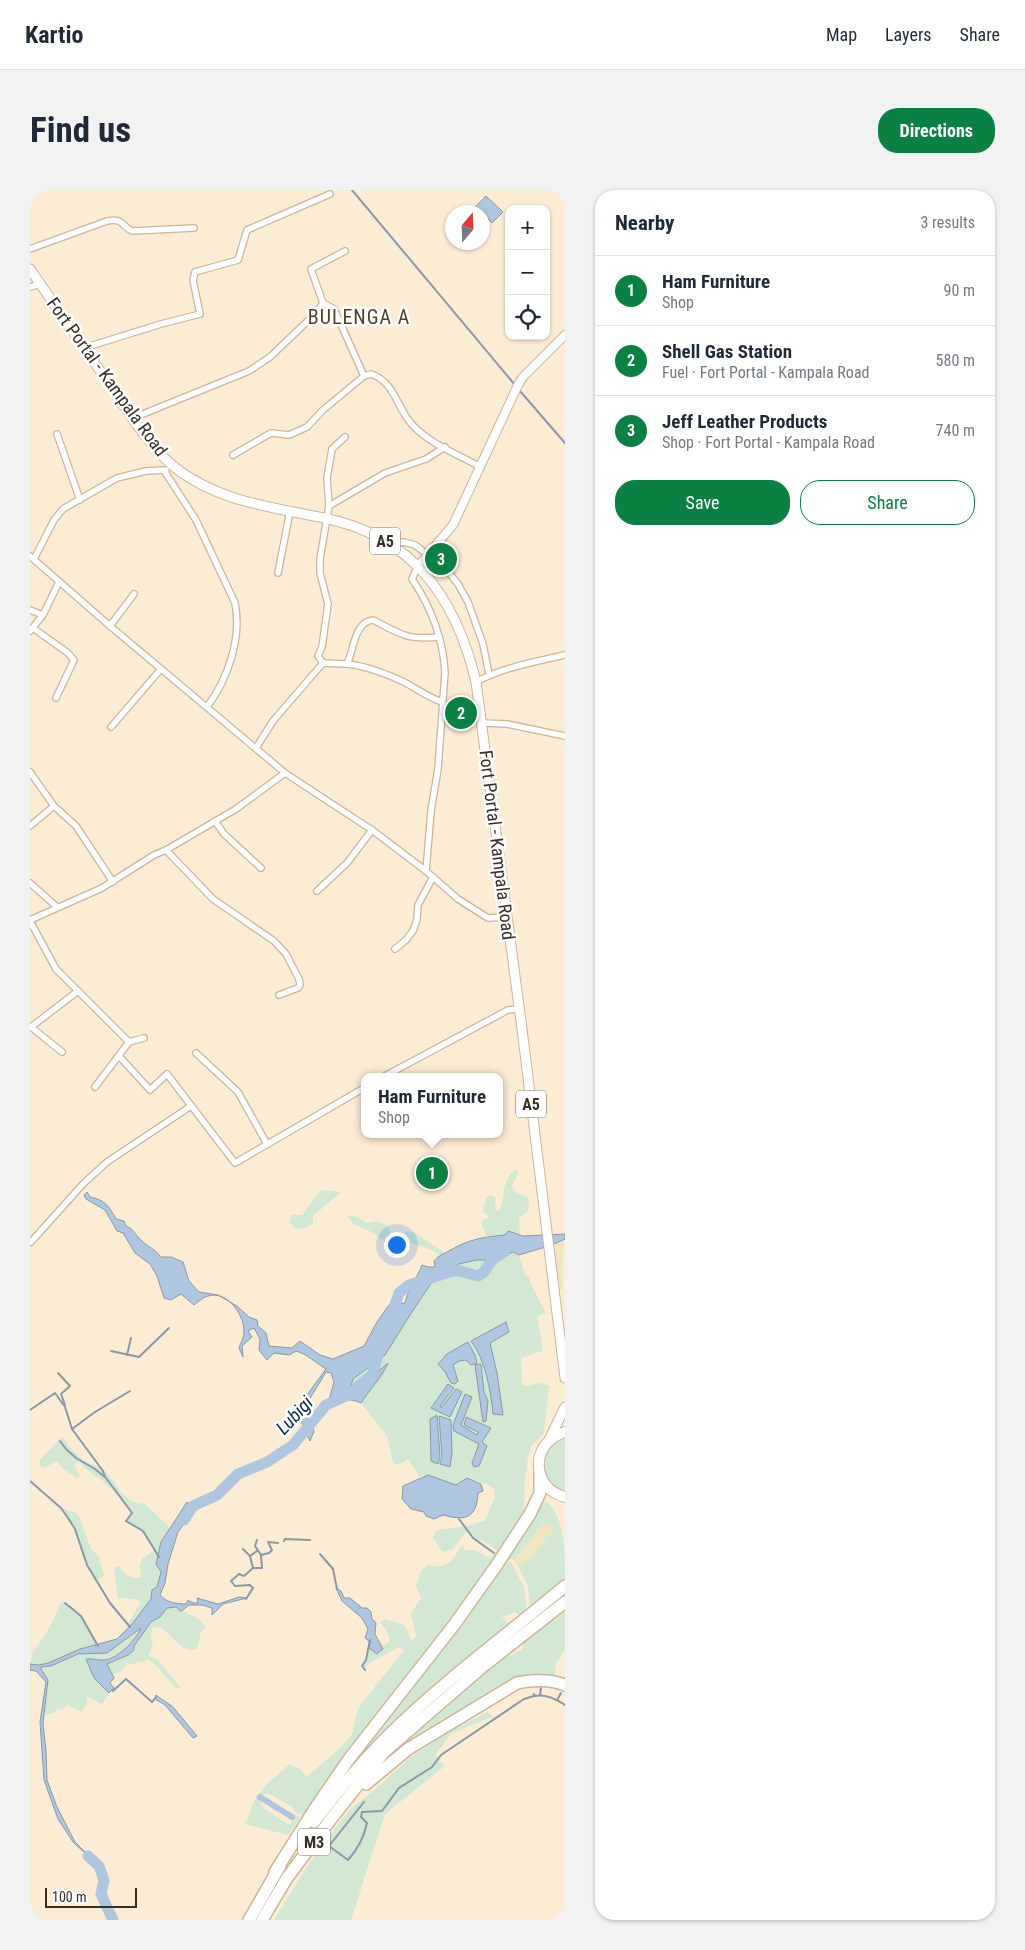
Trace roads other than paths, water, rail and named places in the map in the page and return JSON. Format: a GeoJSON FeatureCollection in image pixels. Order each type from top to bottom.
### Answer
{"type":"FeatureCollection","features":[{"type":"Feature","properties":{"kind":"highway"},"geometry":{"type":"LineString","coordinates":[[249,1920],[275,1872],[349,1759],[454,1626],[530,1514],[540,1493],[539,1456],[543,1447],[550,1440],[565,1432]]}},
{"type":"Feature","properties":{"kind":"highway"},"geometry":{"type":"LineString","coordinates":[[540,1475],[545,1485],[565,1506]]}},
{"type":"Feature","properties":{"kind":"highway"},"geometry":{"type":"LineString","coordinates":[[554,1493],[565,1497]]}},
{"type":"Feature","properties":{"kind":"highway"},"geometry":{"type":"LineString","coordinates":[[275,1872],[339,1789],[390,1734],[433,1694],[565,1586]]}},
{"type":"Feature","properties":{"kind":"highway"},"geometry":{"type":"LineString","coordinates":[[340,1807],[384,1752],[519,1637],[565,1602]]}},
{"type":"Feature","properties":{"kind":"highway"},"geometry":{"type":"LineString","coordinates":[[340,1807],[408,1749],[517,1683],[536,1680],[554,1681],[565,1685]]}},
{"type":"Feature","properties":{"kind":"highway","name":"M3"},"geometry":{"type":"LineString","coordinates":[[262,1920],[288,1878],[340,1807]]}},
{"type":"Feature","properties":{"kind":"main road","name":"Fort Portal - Kampala Road"},"geometry":{"type":"LineString","coordinates":[[30,269],[133,418],[172,464],[196,482],[218,492],[243,501],[327,518],[359,527],[389,543],[418,566],[440,593],[459,627],[469,654],[476,682],[565,1378]]}},
{"type":"Feature","properties":{"kind":"main road"},"geometry":{"type":"LineString","coordinates":[[550,1440],[565,1407]]}},
{"type":"Feature","properties":{"kind":"street"},"geometry":{"type":"LineString","coordinates":[[84,348],[200,314],[193,280],[196,272],[238,260],[247,230],[330,194]]}},
{"type":"Feature","properties":{"kind":"street"},"geometry":{"type":"LineString","coordinates":[[30,249],[115,219],[120,220],[132,231],[194,228]]}},
{"type":"Feature","properties":{"kind":"street"},"geometry":{"type":"LineString","coordinates":[[345,251],[311,269],[323,304],[334,309],[364,376]]}},
{"type":"Feature","properties":{"kind":"street"},"geometry":{"type":"LineString","coordinates":[[30,287],[40,284]]}},
{"type":"Feature","properties":{"kind":"street"},"geometry":{"type":"LineString","coordinates":[[133,418],[249,371],[270,357],[323,304]]}},
{"type":"Feature","properties":{"kind":"street"},"geometry":{"type":"LineString","coordinates":[[426,871],[430,812],[438,769],[444,666],[433,615],[426,599],[412,579],[418,566],[453,525],[523,377],[565,335]]}},
{"type":"Feature","properties":{"kind":"street"},"geometry":{"type":"LineString","coordinates":[[233,455],[271,433],[289,435],[307,428],[323,410],[364,376],[372,374],[383,380],[390,387],[407,419],[418,432],[481,467]]}},
{"type":"Feature","properties":{"kind":"street"},"geometry":{"type":"LineString","coordinates":[[57,434],[80,500]]}},
{"type":"Feature","properties":{"kind":"street"},"geometry":{"type":"LineString","coordinates":[[322,663],[318,656],[322,647],[328,604],[320,573],[320,558],[327,518],[327,478],[332,449],[345,437]]}},
{"type":"Feature","properties":{"kind":"street"},"geometry":{"type":"LineString","coordinates":[[328,506],[385,473],[426,459],[445,448]]}},
{"type":"Feature","properties":{"kind":"street"},"geometry":{"type":"LineString","coordinates":[[165,472],[172,464]]}},
{"type":"Feature","properties":{"kind":"street"},"geometry":{"type":"LineString","coordinates":[[165,472],[146,471],[117,478],[63,509],[54,520],[32,558],[285,773],[372,830],[458,898],[488,918],[506,918]]}},
{"type":"Feature","properties":{"kind":"street"},"geometry":{"type":"LineString","coordinates":[[165,472],[196,520],[235,603],[237,614],[238,628],[235,643],[223,681],[207,707]]}},
{"type":"Feature","properties":{"kind":"street"},"geometry":{"type":"LineString","coordinates":[[278,573],[290,511]]}},
{"type":"Feature","properties":{"kind":"street"},"geometry":{"type":"LineString","coordinates":[[389,543],[410,543],[428,554],[449,573],[464,594],[483,644],[489,674]]}},
{"type":"Feature","properties":{"kind":"street"},"geometry":{"type":"LineString","coordinates":[[56,698],[74,660],[68,653],[32,630],[43,615],[59,582]]}},
{"type":"Feature","properties":{"kind":"street"},"geometry":{"type":"LineString","coordinates":[[110,626],[134,594]]}},
{"type":"Feature","properties":{"kind":"street"},"geometry":{"type":"LineString","coordinates":[[30,610],[43,615]]}},
{"type":"Feature","properties":{"kind":"street"},"geometry":{"type":"LineString","coordinates":[[347,664],[358,632],[370,620],[376,621],[400,635],[419,638],[439,637]]}},
{"type":"Feature","properties":{"kind":"street"},"geometry":{"type":"LineString","coordinates":[[476,682],[489,674],[518,665],[565,655]]}},
{"type":"Feature","properties":{"kind":"street"},"geometry":{"type":"LineString","coordinates":[[256,748],[272,721],[322,663]]}},
{"type":"Feature","properties":{"kind":"street"},"geometry":{"type":"LineString","coordinates":[[322,663],[347,664],[364,668],[403,682],[430,699],[442,702]]}},
{"type":"Feature","properties":{"kind":"street"},"geometry":{"type":"LineString","coordinates":[[111,727],[161,669]]}},
{"type":"Feature","properties":{"kind":"street"},"geometry":{"type":"LineString","coordinates":[[481,724],[507,724],[565,736]]}},
{"type":"Feature","properties":{"kind":"street"},"geometry":{"type":"LineString","coordinates":[[30,772],[54,806],[76,826],[113,882]]}},
{"type":"Feature","properties":{"kind":"street"},"geometry":{"type":"LineString","coordinates":[[129,1042],[56,970],[30,920],[113,882],[154,855],[166,850],[236,809],[285,773]]}},
{"type":"Feature","properties":{"kind":"street"},"geometry":{"type":"LineString","coordinates":[[30,826],[54,806]]}},
{"type":"Feature","properties":{"kind":"street"},"geometry":{"type":"LineString","coordinates":[[215,821],[224,834],[261,868]]}},
{"type":"Feature","properties":{"kind":"street"},"geometry":{"type":"LineString","coordinates":[[317,891],[347,863],[372,830]]}},
{"type":"Feature","properties":{"kind":"street"},"geometry":{"type":"LineString","coordinates":[[166,850],[213,899],[274,940],[286,954],[300,979],[300,985],[298,988],[279,995]]}},
{"type":"Feature","properties":{"kind":"street"},"geometry":{"type":"LineString","coordinates":[[395,949],[413,931],[417,920],[418,905],[433,877]]}},
{"type":"Feature","properties":{"kind":"street"},"geometry":{"type":"LineString","coordinates":[[30,883],[57,907]]}},
{"type":"Feature","properties":{"kind":"street"},"geometry":{"type":"LineString","coordinates":[[62,1052],[30,1027],[78,991]]}},
{"type":"Feature","properties":{"kind":"street"},"geometry":{"type":"LineString","coordinates":[[390,1073],[508,1010],[519,1009]]}},
{"type":"Feature","properties":{"kind":"street"},"geometry":{"type":"LineString","coordinates":[[95,1087],[129,1042],[144,1038]]}},
{"type":"Feature","properties":{"kind":"street"},"geometry":{"type":"LineString","coordinates":[[196,1053],[238,1092],[267,1144]]}},
{"type":"Feature","properties":{"kind":"street"},"geometry":{"type":"LineString","coordinates":[[119,1056],[150,1090],[167,1074],[234,1163],[361,1090]]}},
{"type":"Feature","properties":{"kind":"street"},"geometry":{"type":"LineString","coordinates":[[31,1242],[83,1184],[107,1162],[191,1106]]}},
{"type":"Feature","properties":{"kind":"water"},"geometry":{"type":"Polygon","coordinates":[[[486,196],[503,212],[492,223],[490,221],[490,205],[477,205],[486,196]]]}},
{"type":"Feature","properties":{"kind":"water"},"geometry":{"type":"Polygon","coordinates":[[[87,1192],[90,1197],[106,1204],[116,1219],[124,1221],[126,1226],[161,1257],[171,1257],[183,1262],[189,1281],[199,1292],[220,1296],[206,1297],[194,1305],[181,1294],[171,1300],[164,1298],[157,1276],[150,1264],[135,1253],[123,1233],[117,1231],[105,1210],[86,1199],[84,1195],[87,1192]]]}},
{"type":"Feature","properties":{"kind":"water"},"geometry":{"type":"Polygon","coordinates":[[[508,1231],[523,1236],[565,1234],[565,1239],[552,1245],[519,1255],[513,1252],[493,1260],[476,1260],[459,1264],[434,1279],[385,1355],[353,1379],[350,1390],[355,1391],[388,1363],[361,1403],[344,1400],[327,1407],[334,1382],[331,1373],[326,1372],[309,1400],[306,1415],[314,1431],[310,1441],[300,1419],[307,1395],[326,1369],[308,1356],[296,1351],[289,1355],[274,1353],[267,1360],[259,1350],[260,1339],[254,1328],[248,1331],[252,1337],[242,1346],[243,1357],[239,1348],[244,1335],[244,1326],[238,1312],[230,1302],[249,1317],[257,1320],[258,1326],[266,1333],[269,1346],[292,1348],[300,1341],[320,1355],[333,1359],[364,1346],[389,1305],[405,1303],[422,1265],[435,1267],[435,1259],[454,1248],[474,1240],[505,1235],[508,1231]]]}},
{"type":"Feature","properties":{"kind":"water"},"geometry":{"type":"Polygon","coordinates":[[[506,1322],[509,1332],[490,1343],[497,1373],[503,1415],[493,1414],[484,1366],[471,1341],[506,1322]]]}},
{"type":"Feature","properties":{"kind":"water"},"geometry":{"type":"Polygon","coordinates":[[[468,1342],[477,1363],[471,1365],[466,1360],[459,1361],[453,1365],[458,1381],[455,1384],[451,1383],[438,1364],[447,1354],[468,1342]]]}},
{"type":"Feature","properties":{"kind":"water"},"geometry":{"type":"Polygon","coordinates":[[[481,1364],[484,1392],[488,1401],[486,1421],[483,1422],[475,1365],[481,1364]]]}},
{"type":"Feature","properties":{"kind":"water"},"geometry":{"type":"Polygon","coordinates":[[[448,1384],[454,1388],[440,1406],[441,1408],[456,1389],[462,1392],[450,1417],[431,1408],[448,1384]]]}},
{"type":"Feature","properties":{"kind":"water"},"geometry":{"type":"Polygon","coordinates":[[[465,1394],[472,1397],[461,1425],[477,1435],[478,1432],[464,1425],[466,1417],[491,1428],[482,1442],[487,1446],[479,1466],[474,1467],[472,1463],[479,1444],[454,1431],[453,1425],[465,1394]]]}},
{"type":"Feature","properties":{"kind":"water"},"geometry":{"type":"Polygon","coordinates":[[[437,1415],[440,1457],[438,1464],[431,1461],[430,1419],[437,1415]]]}},
{"type":"Feature","properties":{"kind":"water"},"geometry":{"type":"Polygon","coordinates":[[[439,1416],[451,1420],[452,1453],[450,1467],[440,1464],[442,1457],[439,1416]]]}},
{"type":"Feature","properties":{"kind":"water"},"geometry":{"type":"Polygon","coordinates":[[[428,1475],[456,1485],[467,1478],[481,1484],[483,1491],[478,1493],[477,1502],[472,1513],[463,1518],[443,1515],[434,1519],[426,1516],[424,1512],[411,1509],[402,1499],[403,1486],[428,1475]]]}},
{"type":"Feature","properties":{"kind":"water"},"geometry":{"type":"Polygon","coordinates":[[[187,1502],[194,1510],[178,1532],[168,1564],[165,1583],[160,1595],[168,1601],[182,1604],[186,1604],[188,1600],[198,1603],[197,1598],[218,1604],[239,1597],[247,1598],[223,1604],[212,1615],[212,1608],[202,1605],[189,1605],[180,1611],[176,1607],[167,1608],[160,1617],[151,1622],[134,1646],[134,1650],[128,1655],[107,1664],[114,1678],[110,1683],[114,1688],[109,1693],[94,1678],[86,1659],[101,1660],[114,1657],[130,1644],[141,1628],[107,1653],[78,1654],[51,1666],[41,1667],[48,1680],[43,1723],[47,1780],[57,1807],[75,1842],[99,1866],[73,1842],[58,1819],[44,1780],[40,1722],[46,1682],[36,1671],[30,1670],[30,1664],[48,1663],[80,1649],[117,1639],[133,1623],[151,1599],[152,1590],[157,1587],[161,1572],[156,1564],[161,1542],[187,1502]]]}},
{"type":"Feature","properties":{"kind":"water"},"geometry":{"type":"Polygon","coordinates":[[[336,1588],[341,1591],[344,1598],[350,1598],[362,1608],[367,1608],[371,1612],[372,1619],[376,1623],[375,1634],[383,1649],[377,1654],[369,1648],[370,1642],[365,1638],[368,1629],[362,1618],[342,1601],[336,1588]]]}},
{"type":"Feature","properties":{"kind":"water"},"geometry":{"type":"Polygon","coordinates":[[[156,1695],[173,1707],[197,1736],[193,1738],[165,1705],[155,1699],[156,1695]]]}},
{"type":"Feature","properties":{"kind":"waterway"},"geometry":{"type":"LineString","coordinates":[[352,190],[515,385]]}},
{"type":"Feature","properties":{"kind":"waterway"},"geometry":{"type":"LineString","coordinates":[[520,391],[565,443]]}},
{"type":"Feature","properties":{"kind":"waterway","name":"Lubigi"},"geometry":{"type":"LineString","coordinates":[[390,1319],[399,1293],[409,1285],[453,1271],[478,1276],[483,1273],[493,1259],[504,1252]]}},
{"type":"Feature","properties":{"kind":"waterway"},"geometry":{"type":"LineString","coordinates":[[111,1351],[139,1357],[169,1328]]}},
{"type":"Feature","properties":{"kind":"waterway"},"geometry":{"type":"LineString","coordinates":[[127,1355],[131,1338]]}},
{"type":"Feature","properties":{"kind":"waterway","name":"Lubigi"},"geometry":{"type":"LineString","coordinates":[[184,1520],[193,1506],[217,1495],[238,1474],[267,1462],[293,1445],[326,1405],[348,1395],[372,1375],[380,1349]]}},
{"type":"Feature","properties":{"kind":"waterway"},"geometry":{"type":"LineString","coordinates":[[58,1373],[70,1386],[61,1394],[65,1405]]}},
{"type":"Feature","properties":{"kind":"waterway"},"geometry":{"type":"LineString","coordinates":[[72,1429],[95,1412],[130,1391]]}},
{"type":"Feature","properties":{"kind":"waterway"},"geometry":{"type":"LineString","coordinates":[[30,1410],[55,1393],[65,1407],[72,1429],[103,1471],[105,1477]]}},
{"type":"Feature","properties":{"kind":"waterway"},"geometry":{"type":"LineString","coordinates":[[60,1441],[76,1458],[106,1478],[132,1513],[126,1521],[143,1531],[159,1557]]}},
{"type":"Feature","properties":{"kind":"waterway"},"geometry":{"type":"LineString","coordinates":[[30,1481],[61,1508],[68,1518],[75,1529],[87,1565],[110,1603],[130,1627]]}},
{"type":"Feature","properties":{"kind":"waterway"},"geometry":{"type":"LineString","coordinates":[[459,1519],[473,1538],[494,1553]]}},
{"type":"Feature","properties":{"kind":"waterway"},"geometry":{"type":"LineString","coordinates":[[284,1541],[285,1539],[310,1540]]}},
{"type":"Feature","properties":{"kind":"waterway"},"geometry":{"type":"LineString","coordinates":[[257,1540],[255,1546],[261,1555]]}},
{"type":"Feature","properties":{"kind":"waterway"},"geometry":{"type":"LineString","coordinates":[[246,1599],[253,1588],[250,1585],[235,1586],[231,1581],[239,1574],[244,1576],[253,1568],[262,1568],[261,1555],[272,1550],[268,1542],[278,1543]]}},
{"type":"Feature","properties":{"kind":"waterway"},"geometry":{"type":"LineString","coordinates":[[243,1549],[250,1556],[257,1551]]}},
{"type":"Feature","properties":{"kind":"waterway"},"geometry":{"type":"LineString","coordinates":[[320,1554],[333,1569],[337,1589]]}},
{"type":"Feature","properties":{"kind":"waterway"},"geometry":{"type":"LineString","coordinates":[[250,1556],[253,1568]]}},
{"type":"Feature","properties":{"kind":"waterway"},"geometry":{"type":"LineString","coordinates":[[65,1603],[81,1616],[98,1646]]}},
{"type":"Feature","properties":{"kind":"waterway"},"geometry":{"type":"LineString","coordinates":[[365,1670],[362,1666],[366,1660],[370,1640]]}},
{"type":"Feature","properties":{"kind":"waterway"},"geometry":{"type":"LineString","coordinates":[[112,1690],[126,1679],[152,1702],[156,1697]]}},
{"type":"Feature","properties":{"kind":"waterway"},"geometry":{"type":"LineString","coordinates":[[540,1695],[541,1688]]}},
{"type":"Feature","properties":{"kind":"waterway"},"geometry":{"type":"LineString","coordinates":[[557,1700],[561,1693]]}},
{"type":"Feature","properties":{"kind":"waterway"},"geometry":{"type":"LineString","coordinates":[[364,1802],[329,1846],[348,1860],[358,1847],[366,1828],[367,1823],[361,1817],[362,1812],[382,1811],[399,1788],[432,1767],[441,1755],[524,1699],[534,1696],[534,1694]]}},
{"type":"Feature","properties":{"kind":"waterway"},"geometry":{"type":"LineString","coordinates":[[535,1696],[550,1698],[565,1705]]}},
{"type":"Feature","properties":{"kind":"waterway"},"geometry":{"type":"LineString","coordinates":[[260,1797],[292,1817]]}},
{"type":"Feature","properties":{"kind":"waterway"},"geometry":{"type":"LineString","coordinates":[[88,1856],[99,1866],[104,1880],[101,1894],[113,1920]]}},
{"type":"Feature","properties":{"kind":"place","name":"Jeff Leather Products"},"geometry":{"type":"Point","coordinates":[441,559]}},
{"type":"Feature","properties":{"kind":"place","name":"Shell Gas Station"},"geometry":{"type":"Point","coordinates":[461,713]}},
{"type":"Feature","properties":{"kind":"place","name":"Ham Furniture"},"geometry":{"type":"Point","coordinates":[432,1173]}},
{"type":"Feature","properties":{"kind":"district","name":"BULENGA A"},"geometry":{"type":"Point","coordinates":[359,317]}}]}
